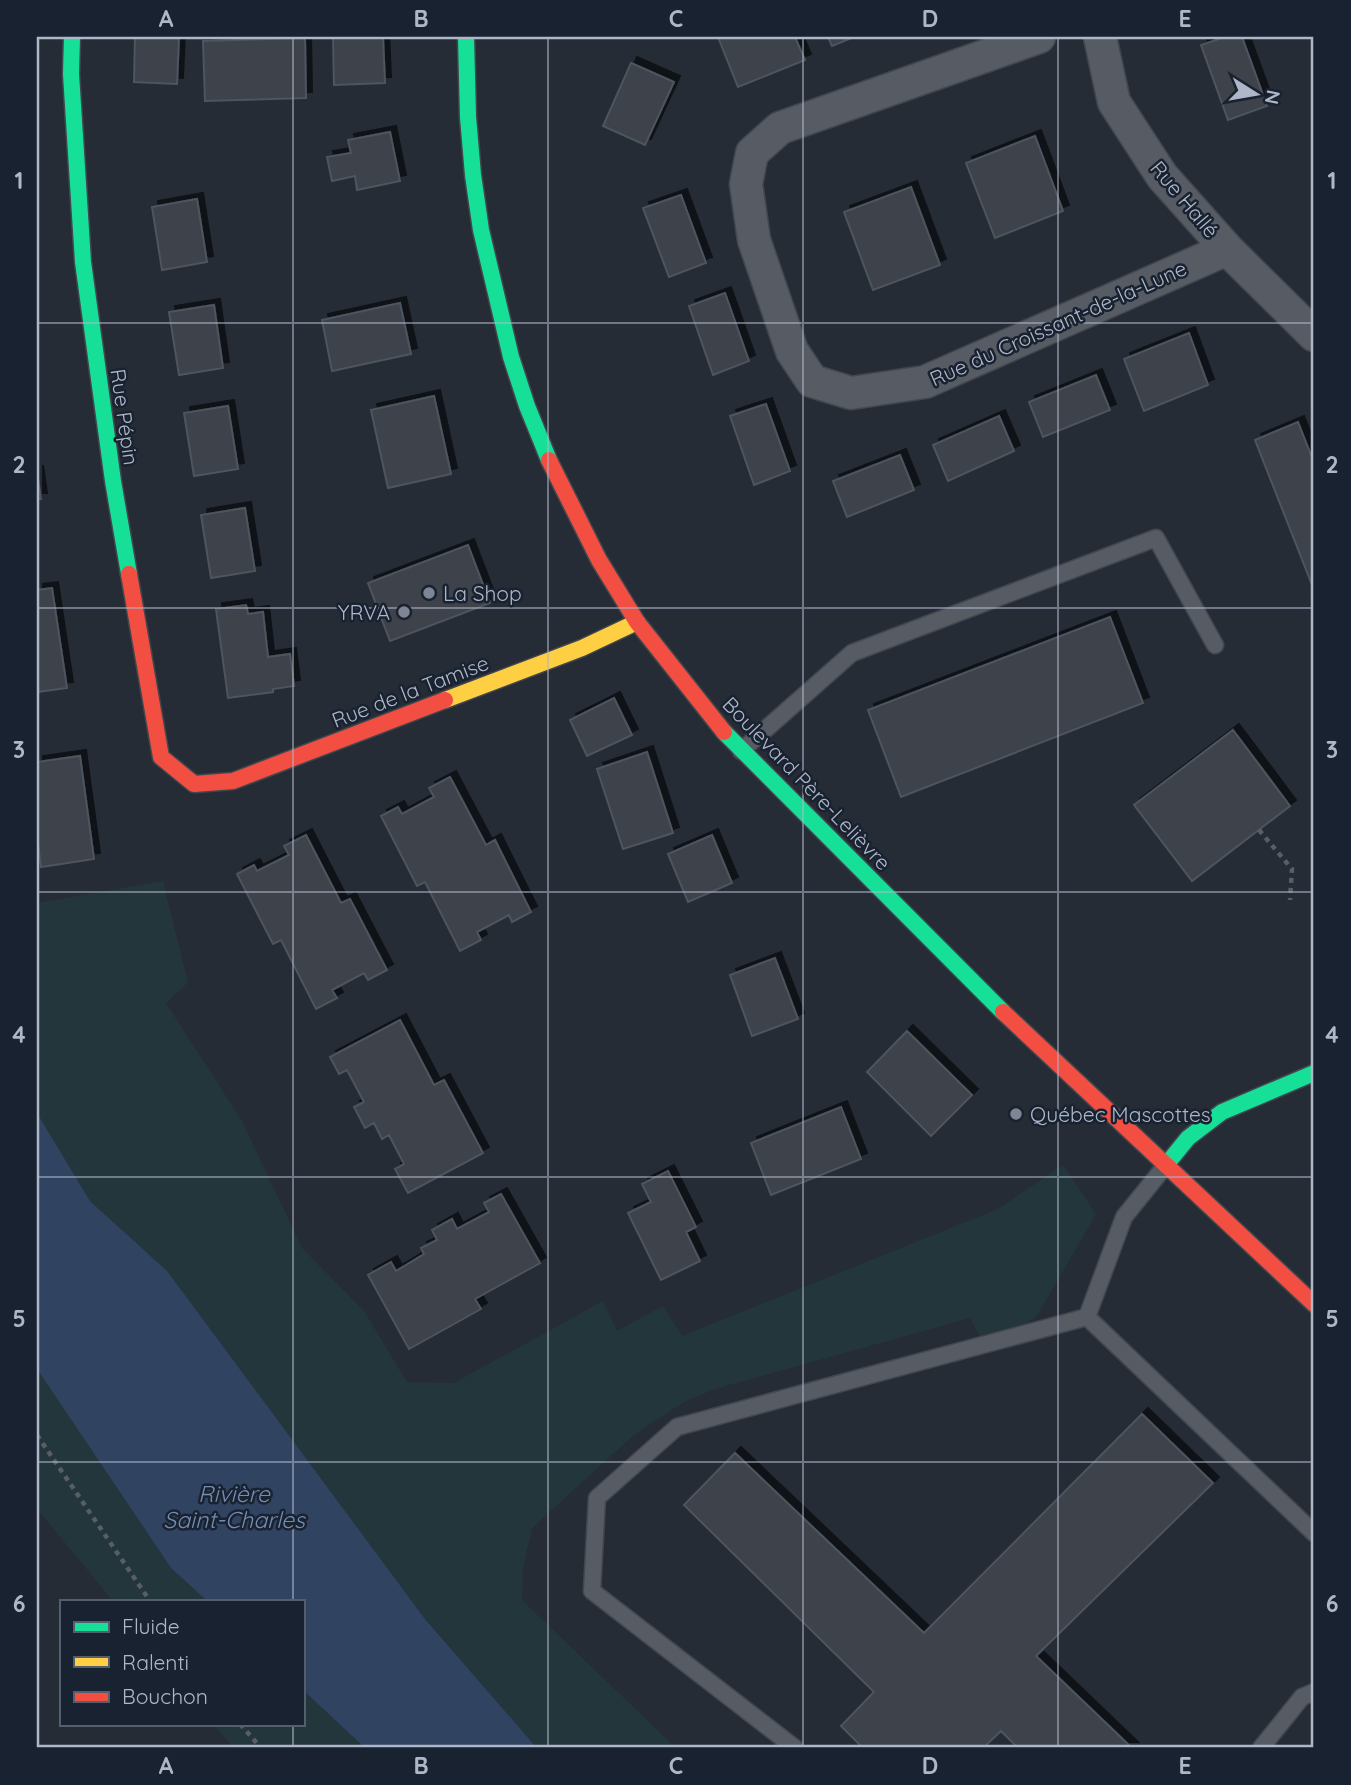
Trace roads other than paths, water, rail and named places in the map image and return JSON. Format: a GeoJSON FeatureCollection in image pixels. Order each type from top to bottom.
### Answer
{"type":"FeatureCollection","features":[{"type":"Feature","properties":{"kind":"main road","name":"Rue Pépin"},"geometry":{"type":"LineString","coordinates":[[72,37],[71,74],[83,262],[113,481],[161,757],[194,784]]}},
{"type":"Feature","properties":{"kind":"main road","name":"Boulevard Père-Lelièvre"},"geometry":{"type":"LineString","coordinates":[[466,37],[468,117],[475,189],[481,230],[511,357],[527,406],[552,466],[599,560],[637,622],[729,739],[1014,1023],[1314,1304]]}},
{"type":"Feature","properties":{"kind":"main road","name":"Rue de la Tamise"},"geometry":{"type":"LineString","coordinates":[[194,784],[233,781],[582,648],[637,622]]}},
{"type":"Feature","properties":{"kind":"main road"},"geometry":{"type":"LineString","coordinates":[[1166,1165],[1188,1138],[1222,1112],[1314,1073]]}},
{"type":"Feature","properties":{"kind":"street","name":"Rue du Croissant-de-la-Lune"},"geometry":{"type":"LineString","coordinates":[[1039,37],[780,128],[752,153],[746,184],[754,240],[792,351],[812,381],[851,393],[925,382],[1227,249]]}},
{"type":"Feature","properties":{"kind":"street","name":"Rue Hallé"},"geometry":{"type":"LineString","coordinates":[[1100,37],[1114,102],[1163,176],[1227,249],[1314,335]]}},
{"type":"Feature","properties":{"kind":"lane"},"geometry":{"type":"LineString","coordinates":[[741,751],[852,653],[1156,538],[1215,645]]}},
{"type":"Feature","properties":{"kind":"lane"},"geometry":{"type":"LineString","coordinates":[[1087,1317],[1124,1217],[1166,1165]]}},
{"type":"Feature","properties":{"kind":"lane"},"geometry":{"type":"LineString","coordinates":[[1087,1317],[1314,1534]]}},
{"type":"Feature","properties":{"kind":"lane"},"geometry":{"type":"LineString","coordinates":[[795,1748],[592,1591],[597,1497],[677,1427],[1087,1317]]}},
{"type":"Feature","properties":{"kind":"lane"},"geometry":{"type":"LineString","coordinates":[[1261,1748],[1302,1697],[1314,1692]]}},
{"type":"Feature","properties":{"kind":"water","name":"Rivière Saint-Charles"},"geometry":{"type":"Polygon","coordinates":[[[37,1113],[90,1201],[167,1271],[425,1619],[537,1748],[365,1748],[304,1691],[304,1600],[206,1600],[171,1568],[37,1369],[37,1113]]]}},
{"type":"Feature","properties":{"kind":"place","name":"La Shop"},"geometry":{"type":"Point","coordinates":[429,593]}},
{"type":"Feature","properties":{"kind":"place","name":"YRVA"},"geometry":{"type":"Point","coordinates":[404,612]}},
{"type":"Feature","properties":{"kind":"place","name":"Québec Mascottes"},"geometry":{"type":"Point","coordinates":[1016,1114]}}]}
